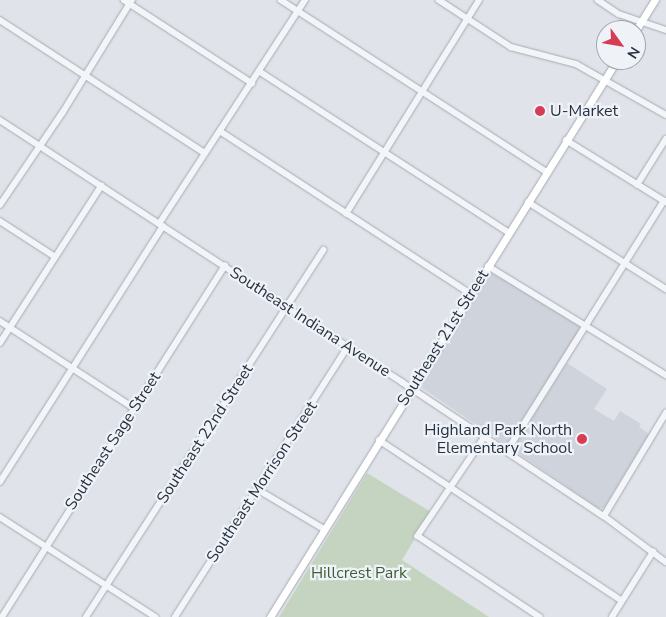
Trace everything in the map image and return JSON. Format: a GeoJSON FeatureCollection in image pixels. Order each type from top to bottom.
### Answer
{"type":"FeatureCollection","features":[{"type":"Feature","properties":{"kind":"main road"},"geometry":{"type":"LineString","coordinates":[[642,20],[655,0]]}},
{"type":"Feature","properties":{"kind":"main road","name":"Southeast 21st Street"},"geometry":{"type":"LineString","coordinates":[[270,617],[611,70]]}},
{"type":"Feature","properties":{"kind":"street"},"geometry":{"type":"LineString","coordinates":[[281,0],[547,172]]}},
{"type":"Feature","properties":{"kind":"street"},"geometry":{"type":"LineString","coordinates":[[0,482],[205,153],[305,0]]}},
{"type":"Feature","properties":{"kind":"street"},"geometry":{"type":"LineString","coordinates":[[439,0],[521,52],[576,64],[666,115]]}},
{"type":"Feature","properties":{"kind":"street"},"geometry":{"type":"LineString","coordinates":[[346,214],[479,0]]}},
{"type":"Feature","properties":{"kind":"street"},"geometry":{"type":"LineString","coordinates":[[598,0],[620,14],[638,20]]}},
{"type":"Feature","properties":{"kind":"street"},"geometry":{"type":"LineString","coordinates":[[0,205],[85,75],[129,1],[252,83]]}},
{"type":"Feature","properties":{"kind":"street"},"geometry":{"type":"LineString","coordinates":[[0,20],[205,153]]}},
{"type":"Feature","properties":{"kind":"street"},"geometry":{"type":"LineString","coordinates":[[646,23],[666,30]]}},
{"type":"Feature","properties":{"kind":"street"},"geometry":{"type":"LineString","coordinates":[[259,72],[509,233]]}},
{"type":"Feature","properties":{"kind":"street","name":"Southeast Indiana Avenue"},"geometry":{"type":"LineString","coordinates":[[0,120],[507,451],[604,516],[666,562]]}},
{"type":"Feature","properties":{"kind":"street"},"geometry":{"type":"LineString","coordinates":[[220,131],[470,294]]}},
{"type":"Feature","properties":{"kind":"street"},"geometry":{"type":"LineString","coordinates":[[638,185],[666,139]]}},
{"type":"Feature","properties":{"kind":"street"},"geometry":{"type":"LineString","coordinates":[[507,451],[665,202],[566,140]]}},
{"type":"Feature","properties":{"kind":"street"},"geometry":{"type":"LineString","coordinates":[[0,343],[54,256],[101,186]]}},
{"type":"Feature","properties":{"kind":"street"},"geometry":{"type":"LineString","coordinates":[[528,202],[666,289]]}},
{"type":"Feature","properties":{"kind":"street"},"geometry":{"type":"LineString","coordinates":[[0,221],[54,256]]}},
{"type":"Feature","properties":{"kind":"street","name":"Southeast 22nd Street"},"geometry":{"type":"LineString","coordinates":[[86,617],[324,250]]}},
{"type":"Feature","properties":{"kind":"street","name":"Southeast Sage Street"},"geometry":{"type":"LineString","coordinates":[[2,617],[225,266]]}},
{"type":"Feature","properties":{"kind":"street"},"geometry":{"type":"LineString","coordinates":[[488,266],[666,375]]}},
{"type":"Feature","properties":{"kind":"street"},"geometry":{"type":"LineString","coordinates":[[0,321],[134,408]]}},
{"type":"Feature","properties":{"kind":"street","name":"Southeast Morrison Street"},"geometry":{"type":"LineString","coordinates":[[175,617],[348,346]]}},
{"type":"Feature","properties":{"kind":"street"},"geometry":{"type":"LineString","coordinates":[[604,516],[665,417]]}},
{"type":"Feature","properties":{"kind":"street"},"geometry":{"type":"LineString","coordinates":[[485,437],[418,536],[540,617]]}},
{"type":"Feature","properties":{"kind":"street"},"geometry":{"type":"LineString","coordinates":[[379,440],[622,601]]}},
{"type":"Feature","properties":{"kind":"street"},"geometry":{"type":"LineString","coordinates":[[257,489],[324,529]]}},
{"type":"Feature","properties":{"kind":"street"},"geometry":{"type":"LineString","coordinates":[[0,517],[156,617]]}},
{"type":"Feature","properties":{"kind":"street"},"geometry":{"type":"LineString","coordinates":[[612,617],[653,552]]}},
{"type":"Feature","properties":{"kind":"shaded area"},"geometry":{"type":"Polygon","coordinates":[[[492,273],[582,327],[506,445],[421,387],[451,334],[492,273]]]}},
{"type":"Feature","properties":{"kind":"shaded area","name":"Highland Park North Elementary School"},"geometry":{"type":"Polygon","coordinates":[[[567,363],[607,389],[594,409],[614,421],[620,411],[641,424],[639,427],[649,434],[604,508],[598,508],[512,449],[567,363]]]}},
{"type":"Feature","properties":{"kind":"green space","name":"Hillcrest Park"},"geometry":{"type":"Polygon","coordinates":[[[367,473],[431,512],[402,560],[489,617],[279,617],[367,473]]]}},
{"type":"Feature","properties":{"kind":"place","name":"U-Market"},"geometry":{"type":"Point","coordinates":[540,111]}},
{"type":"Feature","properties":{"kind":"place","name":"Highland Park North Elementary School"},"geometry":{"type":"Point","coordinates":[582,439]}}]}
